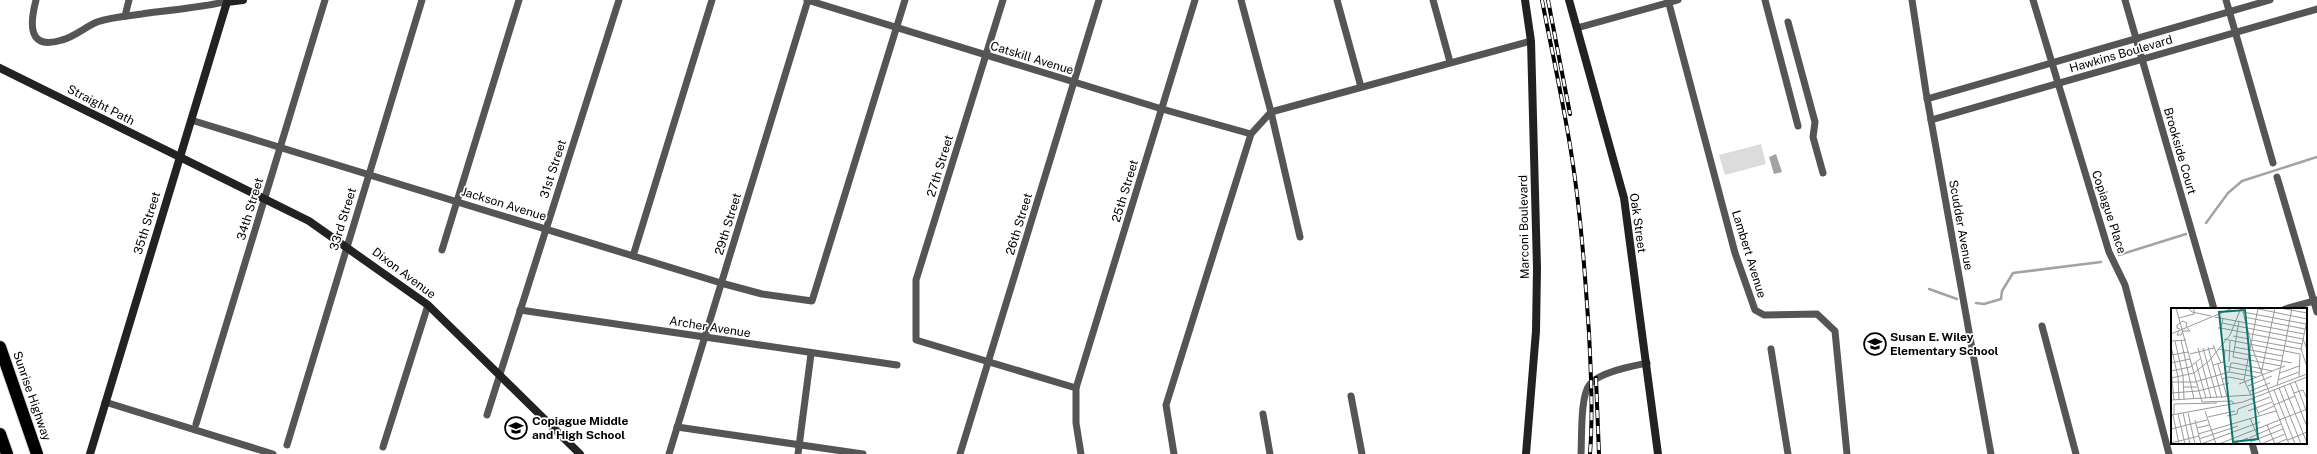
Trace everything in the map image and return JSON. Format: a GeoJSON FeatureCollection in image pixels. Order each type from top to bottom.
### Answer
{"type":"FeatureCollection","features":[{"type":"Feature","properties":{"kind":"highway","name":"Sunrise Highway"},"geometry":{"type":"LineString","coordinates":[[0,347],[37,454]]}},
{"type":"Feature","properties":{"kind":"highway"},"geometry":{"type":"LineString","coordinates":[[0,434],[7,454]]}},
{"type":"Feature","properties":{"kind":"main road"},"geometry":{"type":"LineString","coordinates":[[228,1],[243,0]]}},
{"type":"Feature","properties":{"kind":"main road","name":"Marconi Boulevard"},"geometry":{"type":"LineString","coordinates":[[1525,0],[1530,41],[1537,268],[1536,331],[1526,454]]}},
{"type":"Feature","properties":{"kind":"main road","name":"Oak Street"},"geometry":{"type":"LineString","coordinates":[[1569,0],[1624,198],[1658,454]]}},
{"type":"Feature","properties":{"kind":"main road","name":"35th Street"},"geometry":{"type":"LineString","coordinates":[[90,454],[228,1]]}},
{"type":"Feature","properties":{"kind":"main road","name":"Straight Path"},"geometry":{"type":"LineString","coordinates":[[0,68],[179,158]]}},
{"type":"Feature","properties":{"kind":"main road","name":"Dixon Avenue"},"geometry":{"type":"LineString","coordinates":[[179,158],[308,221],[346,246],[428,305],[580,454]]}},
{"type":"Feature","properties":{"kind":"street"},"geometry":{"type":"LineString","coordinates":[[36,0],[31,17],[31,30],[35,37],[42,41],[52,42],[62,40],[97,22],[125,16],[228,1]]}},
{"type":"Feature","properties":{"kind":"street"},"geometry":{"type":"LineString","coordinates":[[125,16],[130,0]]}},
{"type":"Feature","properties":{"kind":"street","name":"34th Street"},"geometry":{"type":"LineString","coordinates":[[196,424],[325,0]]}},
{"type":"Feature","properties":{"kind":"street","name":"33rd Street"},"geometry":{"type":"LineString","coordinates":[[287,445],[346,246],[422,0]]}},
{"type":"Feature","properties":{"kind":"street"},"geometry":{"type":"LineString","coordinates":[[442,250],[519,0]]}},
{"type":"Feature","properties":{"kind":"street","name":"31st Street"},"geometry":{"type":"LineString","coordinates":[[487,415],[619,0]]}},
{"type":"Feature","properties":{"kind":"street"},"geometry":{"type":"LineString","coordinates":[[633,256],[712,0]]}},
{"type":"Feature","properties":{"kind":"street","name":"Catskill Avenue"},"geometry":{"type":"LineString","coordinates":[[807,0],[1162,109],[1251,134]]}},
{"type":"Feature","properties":{"kind":"street","name":"29th Street"},"geometry":{"type":"LineString","coordinates":[[669,454],[807,0]]}},
{"type":"Feature","properties":{"kind":"street"},"geometry":{"type":"LineString","coordinates":[[897,28],[905,0]]}},
{"type":"Feature","properties":{"kind":"street","name":"27th Street"},"geometry":{"type":"LineString","coordinates":[[988,362],[916,340],[916,280],[1003,0]]}},
{"type":"Feature","properties":{"kind":"street","name":"26th Street"},"geometry":{"type":"LineString","coordinates":[[960,454],[1100,0]]}},
{"type":"Feature","properties":{"kind":"street","name":"25th Street"},"geometry":{"type":"LineString","coordinates":[[1081,454],[1076,423],[1076,388],[1195,0]]}},
{"type":"Feature","properties":{"kind":"street"},"geometry":{"type":"LineString","coordinates":[[1241,0],[1271,112],[1300,237]]}},
{"type":"Feature","properties":{"kind":"street"},"geometry":{"type":"LineString","coordinates":[[1337,0],[1361,87]]}},
{"type":"Feature","properties":{"kind":"street"},"geometry":{"type":"LineString","coordinates":[[1433,0],[1450,62]]}},
{"type":"Feature","properties":{"kind":"street"},"geometry":{"type":"LineString","coordinates":[[1577,28],[1669,1],[1678,0]]}},
{"type":"Feature","properties":{"kind":"street"},"geometry":{"type":"LineString","coordinates":[[1765,0],[1798,126]]}},
{"type":"Feature","properties":{"kind":"street","name":"Scudder Avenue"},"geometry":{"type":"LineString","coordinates":[[1912,0],[1927,99],[1991,454]]}},
{"type":"Feature","properties":{"kind":"street","name":"Copiague Place"},"geometry":{"type":"LineString","coordinates":[[2033,0],[2109,252],[2125,285],[2169,454]]}},
{"type":"Feature","properties":{"kind":"street","name":"Brookside Court"},"geometry":{"type":"LineString","coordinates":[[2125,0],[2214,308]]}},
{"type":"Feature","properties":{"kind":"street"},"geometry":{"type":"LineString","coordinates":[[2226,0],[2273,163]]}},
{"type":"Feature","properties":{"kind":"street","name":"Hawkins Boulevard"},"geometry":{"type":"LineString","coordinates":[[1927,99],[2270,0]]}},
{"type":"Feature","properties":{"kind":"street","name":"Lambert Avenue"},"geometry":{"type":"LineString","coordinates":[[1669,1],[1735,254],[1755,310],[1764,315],[1817,314],[1835,331],[1847,454]]}},
{"type":"Feature","properties":{"kind":"street","name":"Hawkins Boulevard"},"geometry":{"type":"LineString","coordinates":[[1931,120],[2317,9]]}},
{"type":"Feature","properties":{"kind":"street"},"geometry":{"type":"LineString","coordinates":[[1788,22],[1815,122],[1813,137],[1823,173]]}},
{"type":"Feature","properties":{"kind":"street","name":"Jackson Avenue"},"geometry":{"type":"LineString","coordinates":[[191,120],[721,283],[762,294],[812,301],[897,28]]}},
{"type":"Feature","properties":{"kind":"street"},"geometry":{"type":"LineString","coordinates":[[1174,454],[1166,405],[1251,134],[1271,112],[1530,41]]}},
{"type":"Feature","properties":{"kind":"street"},"geometry":{"type":"LineString","coordinates":[[2277,177],[2315,300],[2317,312]]}},
{"type":"Feature","properties":{"kind":"street"},"geometry":{"type":"LineString","coordinates":[[2288,308],[2315,300]]}},
{"type":"Feature","properties":{"kind":"street"},"geometry":{"type":"LineString","coordinates":[[383,447],[428,305]]}},
{"type":"Feature","properties":{"kind":"street","name":"Archer Avenue"},"geometry":{"type":"LineString","coordinates":[[520,310],[811,354],[897,365]]}},
{"type":"Feature","properties":{"kind":"street"},"geometry":{"type":"LineString","coordinates":[[2042,326],[2076,454]]}},
{"type":"Feature","properties":{"kind":"street"},"geometry":{"type":"LineString","coordinates":[[1771,349],[1788,454]]}},
{"type":"Feature","properties":{"kind":"street"},"geometry":{"type":"LineString","coordinates":[[798,454],[811,354]]}},
{"type":"Feature","properties":{"kind":"street"},"geometry":{"type":"LineString","coordinates":[[988,362],[1076,388]]}},
{"type":"Feature","properties":{"kind":"street"},"geometry":{"type":"LineString","coordinates":[[1581,454],[1585,392],[1590,383],[1616,370],[1647,363]]}},
{"type":"Feature","properties":{"kind":"street"},"geometry":{"type":"LineString","coordinates":[[1351,396],[1362,454]]}},
{"type":"Feature","properties":{"kind":"street"},"geometry":{"type":"LineString","coordinates":[[105,402],[273,454]]}},
{"type":"Feature","properties":{"kind":"street"},"geometry":{"type":"LineString","coordinates":[[1263,414],[1270,454]]}},
{"type":"Feature","properties":{"kind":"street"},"geometry":{"type":"LineString","coordinates":[[677,427],[863,454]]}},
{"type":"Feature","properties":{"kind":"street"},"geometry":{"type":"LineString","coordinates":[[2252,444],[2255,454]]}},
{"type":"Feature","properties":{"kind":"shaded area"},"geometry":{"type":"Polygon","coordinates":[[[1761,144],[1766,164],[1725,175],[1719,155],[1761,144]]]}},
{"type":"Feature","properties":{"kind":"shaded area"},"geometry":{"type":"Polygon","coordinates":[[[1776,154],[1782,172],[1774,174],[1769,157],[1776,154]]]}},
{"type":"Feature","properties":{"kind":"waterway"},"geometry":{"type":"LineString","coordinates":[[2206,223],[2228,193],[2242,181],[2317,157]]}},
{"type":"Feature","properties":{"kind":"waterway"},"geometry":{"type":"LineString","coordinates":[[2119,255],[2186,234]]}},
{"type":"Feature","properties":{"kind":"waterway"},"geometry":{"type":"LineString","coordinates":[[1976,303],[1984,304],[2001,299],[2002,291],[2013,273],[2101,262]]}},
{"type":"Feature","properties":{"kind":"waterway"},"geometry":{"type":"LineString","coordinates":[[1929,289],[1957,299]]}},
{"type":"Feature","properties":{"kind":"railway"},"geometry":{"type":"LineString","coordinates":[[1542,0],[1569,138],[1580,223],[1589,333],[1592,409],[1590,454]]}},
{"type":"Feature","properties":{"kind":"railway"},"geometry":{"type":"LineString","coordinates":[[1548,0],[1570,114]]}},
{"type":"Feature","properties":{"kind":"railway"},"geometry":{"type":"LineString","coordinates":[[1596,378],[1599,454]]}},
{"type":"Feature","properties":{"kind":"place","name":"Susan E. Wiley Elementary School"},"geometry":{"type":"Point","coordinates":[1875,344]}},
{"type":"Feature","properties":{"kind":"place","name":"Copiague Middle and High School"},"geometry":{"type":"Point","coordinates":[516,428]}}]}
